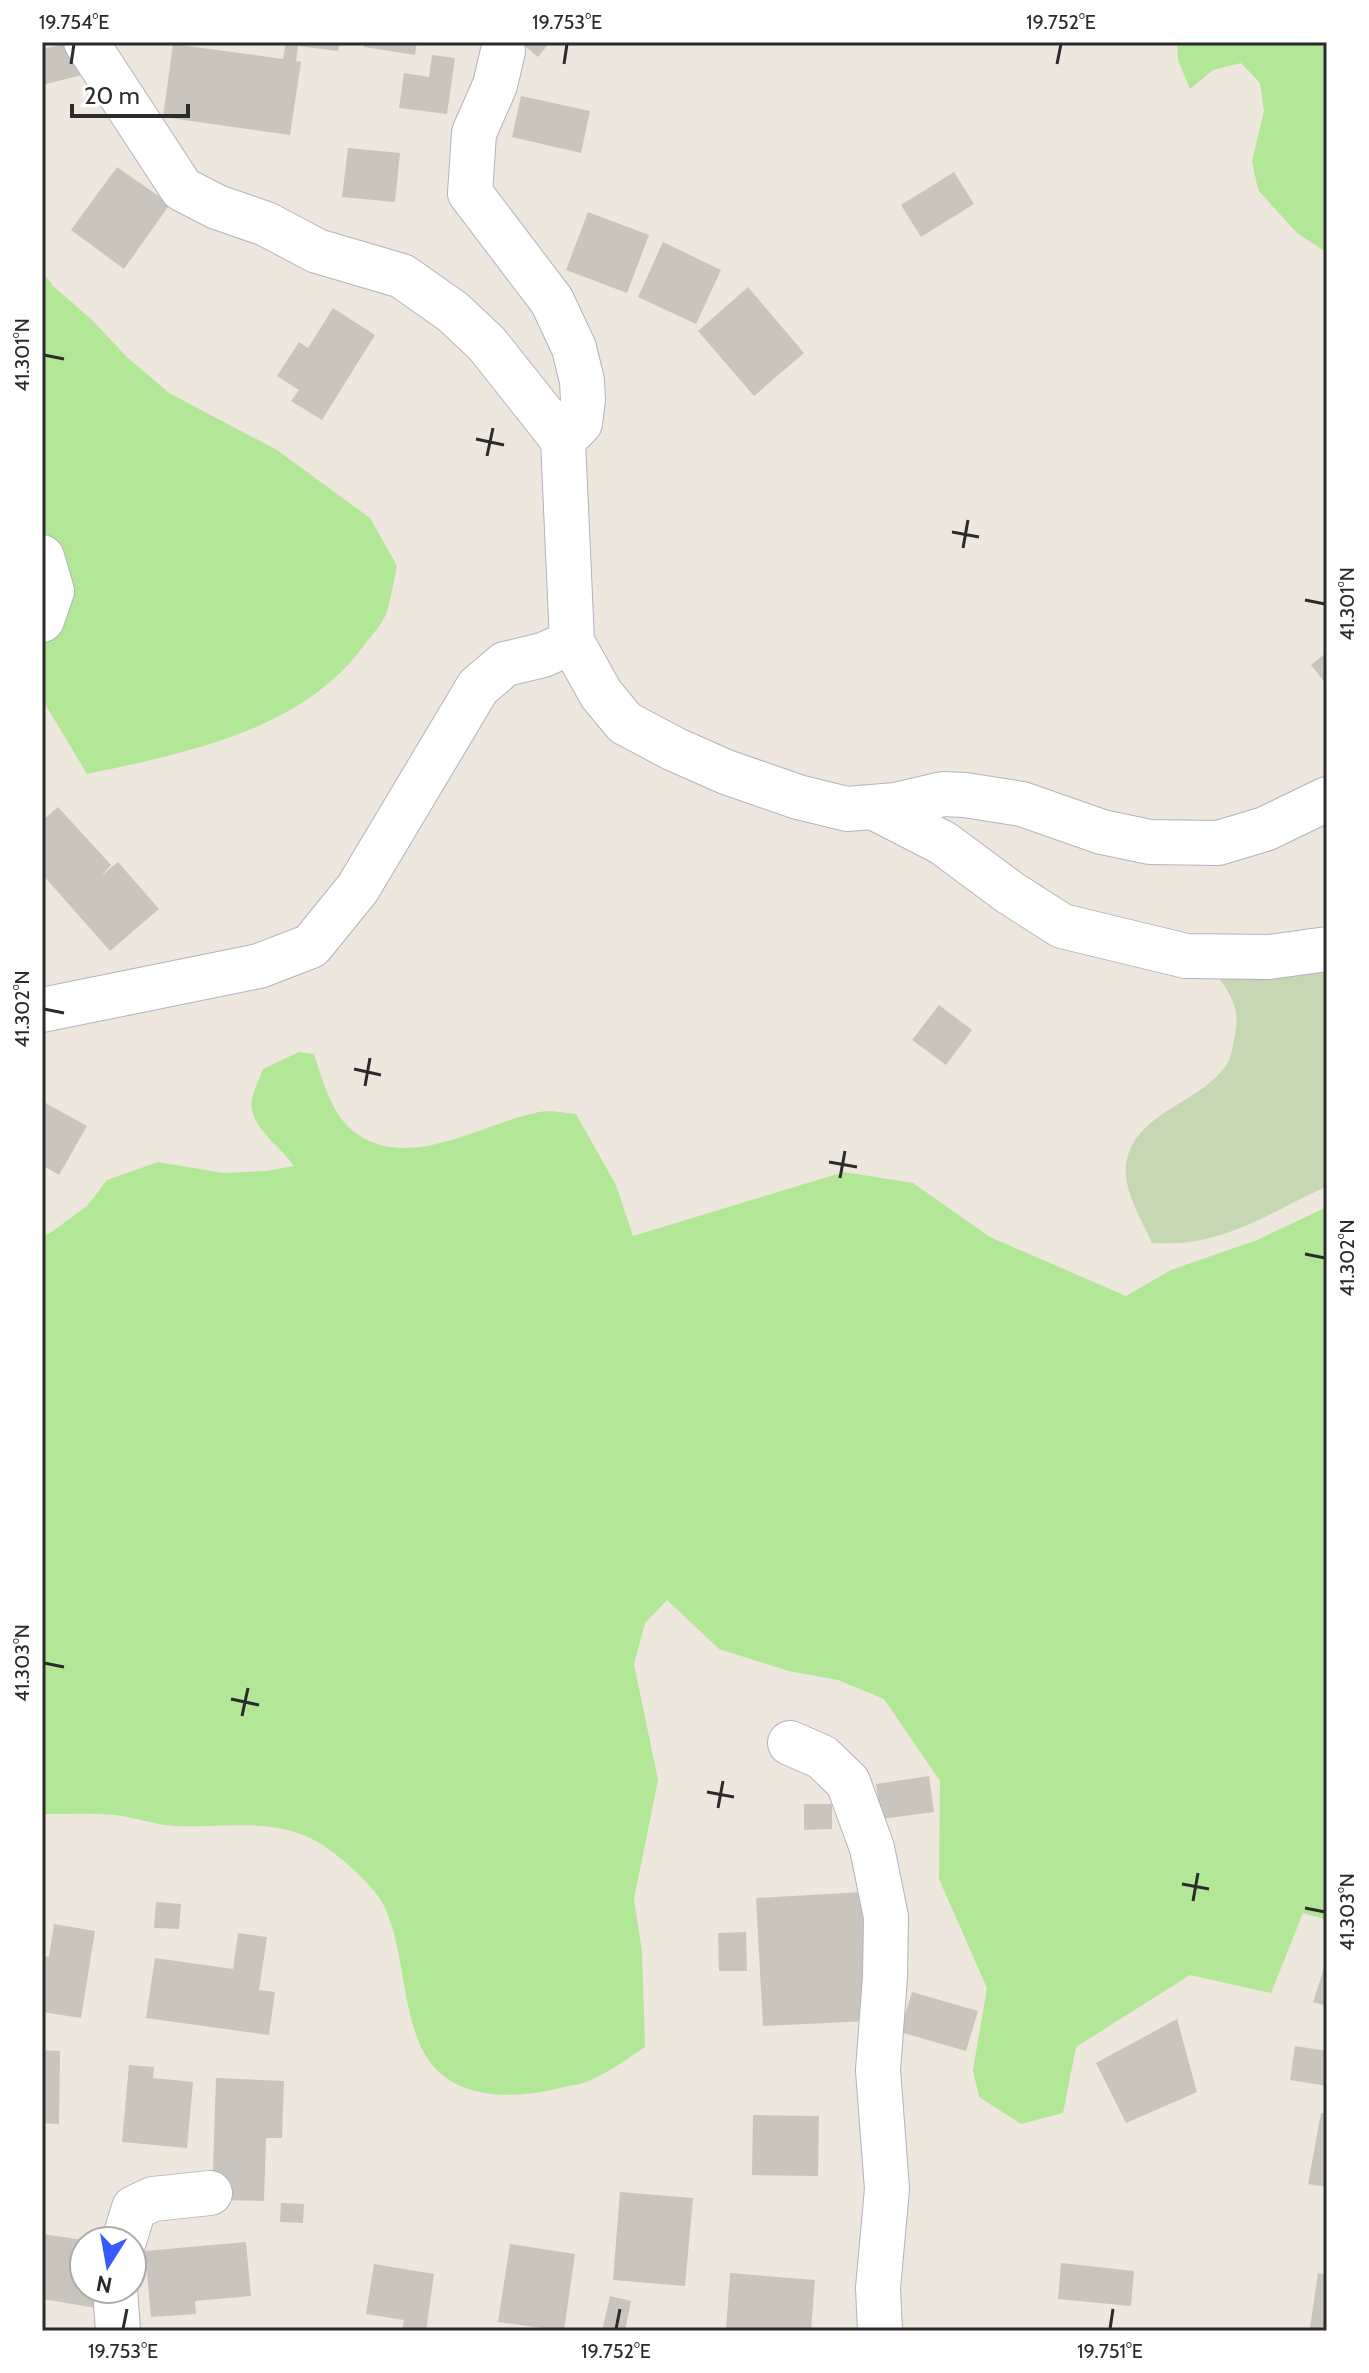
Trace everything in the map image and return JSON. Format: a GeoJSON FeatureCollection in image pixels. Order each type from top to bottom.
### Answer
{"type":"FeatureCollection","features":[{"type":"Feature","properties":{"kind":"street"},"geometry":{"type":"LineString","coordinates":[[86,42],[182,189],[217,207],[266,224],[317,251],[402,276],[453,312],[487,344],[563,440],[572,642],[601,694],[625,723],[674,749],[741,777],[847,809],[875,808],[943,794],[965,795],[1022,804],[1102,832],[1150,842],[1218,843],[1265,829],[1327,799]]}},
{"type":"Feature","properties":{"kind":"street"},"geometry":{"type":"LineString","coordinates":[[503,51],[495,85],[474,133],[470,193],[552,301],[574,348],[583,400],[580,423],[563,440]]}},
{"type":"Feature","properties":{"kind":"street"},"geometry":{"type":"LineString","coordinates":[[42,557],[52,591],[42,620]]}},
{"type":"Feature","properties":{"kind":"street"},"geometry":{"type":"LineString","coordinates":[[42,1010],[259,966],[311,946],[358,888],[478,687],[505,664],[543,655],[572,642]]}},
{"type":"Feature","properties":{"kind":"street"},"geometry":{"type":"LineString","coordinates":[[875,808],[943,843],[1009,892],[1062,926],[1186,956],[1269,957],[1327,949]]}},
{"type":"Feature","properties":{"kind":"street"},"geometry":{"type":"LineString","coordinates":[[790,1743],[822,1757],[848,1782],[872,1848],[886,1917],[878,2070],[887,2189],[878,2288],[880,2331]]}},
{"type":"Feature","properties":{"kind":"street"},"geometry":{"type":"LineString","coordinates":[[129,2225],[134,2208],[153,2199],[210,2193]]}},
{"type":"Feature","properties":{"kind":"street"},"geometry":{"type":"LineString","coordinates":[[116,2305],[118,2331]]}},
{"type":"Feature","properties":{"kind":"green space"},"geometry":{"type":"Polygon","coordinates":[[[1177,42],[1327,42],[1327,253],[1297,233],[1258,190],[1252,161],[1264,111],[1260,83],[1241,63],[1213,70],[1190,89],[1178,60],[1177,42]]]}},
{"type":"Feature","properties":{"kind":"green space"},"geometry":{"type":"Polygon","coordinates":[[[42,271],[53,286],[169,393],[277,450],[370,518],[397,566],[388,608],[379,626],[339,674],[309,698],[276,718],[240,734],[202,747],[87,774],[42,699],[42,271]]]}},
{"type":"Feature","properties":{"kind":"green space"},"geometry":{"type":"Polygon","coordinates":[[[1327,964],[1327,1186],[1222,1235],[1177,1243],[1152,1243],[1131,1196],[1126,1167],[1131,1148],[1140,1133],[1168,1110],[1201,1090],[1229,1061],[1236,1010],[1218,977],[1327,964]]]}},
{"type":"Feature","properties":{"kind":"green space"},"geometry":{"type":"Polygon","coordinates":[[[299,1052],[314,1054],[338,1114],[352,1130],[373,1143],[396,1148],[420,1147],[539,1112],[576,1114],[616,1185],[633,1236],[844,1172],[913,1183],[990,1237],[1126,1296],[1171,1270],[1257,1240],[1327,1207],[1327,1920],[1303,1913],[1271,1993],[1190,1975],[1076,2047],[1063,2113],[1021,2124],[979,2097],[973,2070],[987,1988],[939,1879],[940,1781],[884,1699],[838,1680],[789,1671],[719,1649],[667,1600],[645,1623],[634,1664],[658,1780],[634,1899],[642,1952],[645,2047],[586,2082],[543,2092],[500,2095],[460,2086],[443,2075],[429,2060],[418,2040],[392,1926],[382,1902],[349,1866],[306,1836],[251,1825],[175,1826],[115,1815],[42,1814],[42,1236],[87,1206],[107,1180],[158,1162],[223,1173],[294,1166],[259,1127],[254,1118],[252,1099],[263,1069],[299,1052]]]}},
{"type":"Feature","properties":{"kind":"building"},"geometry":{"type":"Polygon","coordinates":[[[74,42],[82,75],[42,85],[42,49],[74,42]]]}},
{"type":"Feature","properties":{"kind":"building"},"geometry":{"type":"Polygon","coordinates":[[[286,42],[340,42],[338,51],[298,46],[296,61],[301,62],[290,135],[163,117],[173,44],[283,59],[286,42]]]}},
{"type":"Feature","properties":{"kind":"building"},"geometry":{"type":"Polygon","coordinates":[[[364,42],[417,42],[415,55],[364,47],[364,42]]]}},
{"type":"Feature","properties":{"kind":"building"},"geometry":{"type":"Polygon","coordinates":[[[520,42],[550,42],[538,57],[520,42]]]}},
{"type":"Feature","properties":{"kind":"building"},"geometry":{"type":"Polygon","coordinates":[[[432,55],[455,58],[447,114],[399,108],[404,73],[429,77],[432,55]]]}},
{"type":"Feature","properties":{"kind":"building"},"geometry":{"type":"Polygon","coordinates":[[[521,96],[590,111],[581,153],[512,137],[521,96]]]}},
{"type":"Feature","properties":{"kind":"building"},"geometry":{"type":"Polygon","coordinates":[[[348,148],[400,153],[395,202],[342,197],[348,148]]]}},
{"type":"Feature","properties":{"kind":"building"},"geometry":{"type":"Polygon","coordinates":[[[117,167],[170,204],[124,269],[71,230],[117,167]]]}},
{"type":"Feature","properties":{"kind":"building"},"geometry":{"type":"Polygon","coordinates":[[[954,172],[974,204],[921,237],[901,205],[954,172]]]}},
{"type":"Feature","properties":{"kind":"building"},"geometry":{"type":"Polygon","coordinates":[[[588,212],[649,235],[627,293],[566,270],[588,212]]]}},
{"type":"Feature","properties":{"kind":"building"},"geometry":{"type":"Polygon","coordinates":[[[663,242],[721,270],[696,324],[638,297],[663,242]]]}},
{"type":"Feature","properties":{"kind":"building"},"geometry":{"type":"Polygon","coordinates":[[[748,287],[804,353],[754,396],[698,331],[748,287]]]}},
{"type":"Feature","properties":{"kind":"building"},"geometry":{"type":"Polygon","coordinates":[[[333,308],[375,335],[322,420],[291,401],[299,390],[277,376],[299,342],[308,348],[333,308]]]}},
{"type":"Feature","properties":{"kind":"building"},"geometry":{"type":"Polygon","coordinates":[[[1327,652],[1327,685],[1311,665],[1327,652]]]}},
{"type":"Feature","properties":{"kind":"building"},"geometry":{"type":"Polygon","coordinates":[[[58,807],[111,865],[101,876],[118,862],[159,909],[110,951],[42,874],[42,821],[58,807]]]}},
{"type":"Feature","properties":{"kind":"building"},"geometry":{"type":"Polygon","coordinates":[[[939,1005],[972,1030],[946,1065],[912,1040],[939,1005]]]}},
{"type":"Feature","properties":{"kind":"building"},"geometry":{"type":"Polygon","coordinates":[[[42,1101],[87,1126],[59,1175],[42,1165],[42,1101]]]}},
{"type":"Feature","properties":{"kind":"building"},"geometry":{"type":"Polygon","coordinates":[[[929,1776],[934,1812],[881,1819],[876,1784],[929,1776]]]}},
{"type":"Feature","properties":{"kind":"building"},"geometry":{"type":"Polygon","coordinates":[[[804,1804],[832,1804],[832,1829],[804,1830],[804,1804]]]}},
{"type":"Feature","properties":{"kind":"building"},"geometry":{"type":"Polygon","coordinates":[[[862,1892],[869,2021],[763,2026],[756,1898],[862,1892]]]}},
{"type":"Feature","properties":{"kind":"building"},"geometry":{"type":"Polygon","coordinates":[[[156,1902],[181,1904],[179,1929],[154,1928],[156,1902]]]}},
{"type":"Feature","properties":{"kind":"building"},"geometry":{"type":"Polygon","coordinates":[[[54,1924],[95,1931],[81,2018],[42,2012],[42,1956],[49,1957],[54,1924]]]}},
{"type":"Feature","properties":{"kind":"building"},"geometry":{"type":"Polygon","coordinates":[[[746,1932],[747,1971],[719,1971],[718,1933],[746,1932]]]}},
{"type":"Feature","properties":{"kind":"building"},"geometry":{"type":"Polygon","coordinates":[[[238,1933],[267,1937],[259,1990],[275,1992],[269,2035],[146,2018],[155,1958],[233,1969],[238,1933]]]}},
{"type":"Feature","properties":{"kind":"building"},"geometry":{"type":"Polygon","coordinates":[[[1327,1962],[1327,2006],[1313,2002],[1327,1962]]]}},
{"type":"Feature","properties":{"kind":"building"},"geometry":{"type":"Polygon","coordinates":[[[912,1992],[978,2011],[966,2051],[900,2032],[912,1992]]]}},
{"type":"Feature","properties":{"kind":"building"},"geometry":{"type":"Polygon","coordinates":[[[1177,2019],[1197,2092],[1126,2123],[1096,2063],[1177,2019]]]}},
{"type":"Feature","properties":{"kind":"building"},"geometry":{"type":"Polygon","coordinates":[[[1295,2046],[1327,2051],[1327,2086],[1290,2080],[1295,2046]]]}},
{"type":"Feature","properties":{"kind":"building"},"geometry":{"type":"Polygon","coordinates":[[[42,2050],[60,2051],[59,2124],[42,2123],[42,2050]]]}},
{"type":"Feature","properties":{"kind":"building"},"geometry":{"type":"Polygon","coordinates":[[[129,2065],[154,2067],[153,2078],[193,2082],[187,2148],[122,2142],[129,2065]]]}},
{"type":"Feature","properties":{"kind":"building"},"geometry":{"type":"Polygon","coordinates":[[[216,2078],[284,2081],[282,2138],[266,2138],[264,2201],[212,2200],[216,2078]]]}},
{"type":"Feature","properties":{"kind":"building"},"geometry":{"type":"Polygon","coordinates":[[[1321,2113],[1327,2114],[1327,2187],[1308,2184],[1321,2113]]]}},
{"type":"Feature","properties":{"kind":"building"},"geometry":{"type":"Polygon","coordinates":[[[753,2115],[819,2116],[818,2176],[752,2175],[753,2115]]]}},
{"type":"Feature","properties":{"kind":"building"},"geometry":{"type":"Polygon","coordinates":[[[620,2192],[693,2198],[685,2286],[613,2280],[620,2192]]]}},
{"type":"Feature","properties":{"kind":"building"},"geometry":{"type":"Polygon","coordinates":[[[281,2203],[304,2204],[303,2223],[280,2222],[281,2203]]]}},
{"type":"Feature","properties":{"kind":"building"},"geometry":{"type":"Polygon","coordinates":[[[42,2234],[68,2238],[68,2303],[42,2299],[42,2234]]]}},
{"type":"Feature","properties":{"kind":"building"},"geometry":{"type":"Polygon","coordinates":[[[246,2242],[251,2296],[195,2301],[196,2314],[151,2317],[148,2251],[246,2242]]]}},
{"type":"Feature","properties":{"kind":"building"},"geometry":{"type":"Polygon","coordinates":[[[510,2244],[575,2254],[564,2331],[498,2322],[510,2244]]]}},
{"type":"Feature","properties":{"kind":"building"},"geometry":{"type":"Polygon","coordinates":[[[1061,2263],[1134,2271],[1131,2306],[1058,2299],[1061,2263]]]}},
{"type":"Feature","properties":{"kind":"building"},"geometry":{"type":"Polygon","coordinates":[[[374,2264],[434,2274],[426,2331],[402,2330],[404,2320],[366,2314],[374,2264]]]}},
{"type":"Feature","properties":{"kind":"building"},"geometry":{"type":"Polygon","coordinates":[[[730,2273],[815,2280],[811,2331],[726,2331],[730,2273]]]}},
{"type":"Feature","properties":{"kind":"building"},"geometry":{"type":"Polygon","coordinates":[[[1318,2273],[1327,2275],[1327,2330],[1310,2328],[1318,2273]]]}},
{"type":"Feature","properties":{"kind":"building"},"geometry":{"type":"Polygon","coordinates":[[[610,2296],[631,2301],[625,2331],[602,2331],[610,2296]]]}}]}
